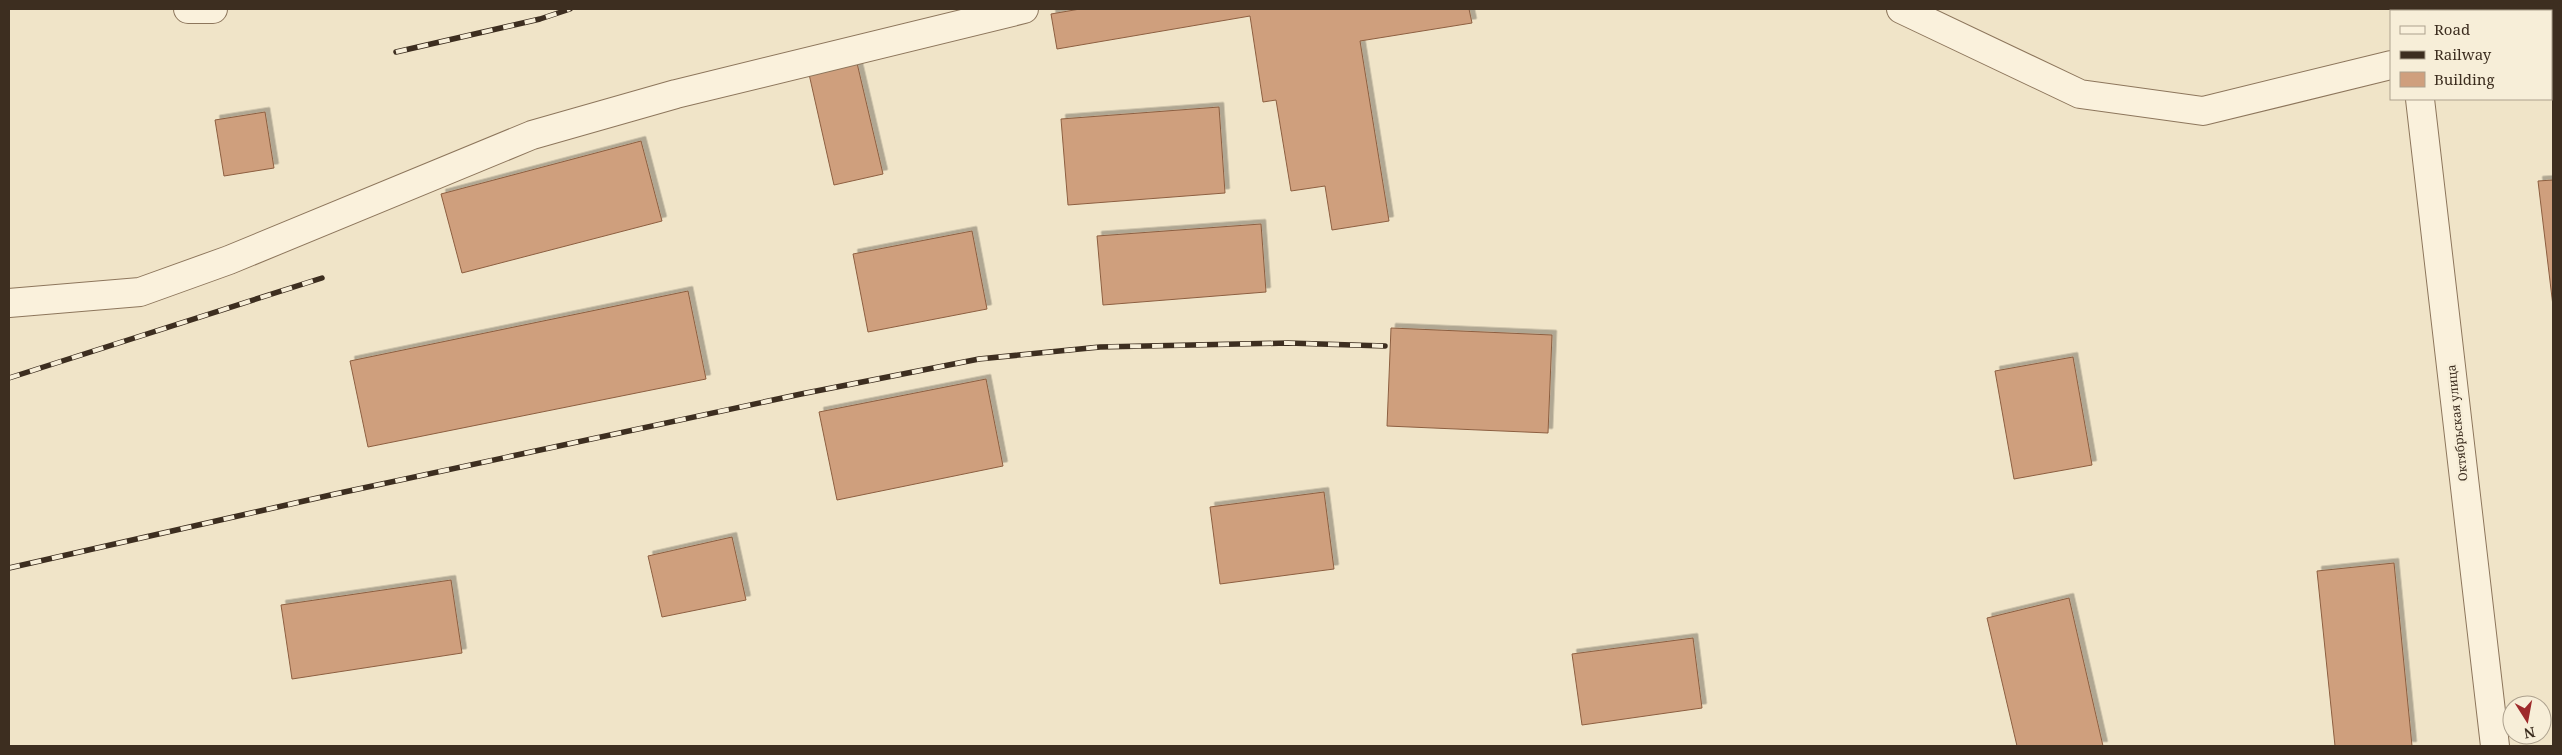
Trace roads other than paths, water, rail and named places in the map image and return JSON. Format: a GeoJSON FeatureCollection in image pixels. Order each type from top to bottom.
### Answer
{"type":"FeatureCollection","features":[{"type":"Feature","properties":{"kind":"street"},"geometry":{"type":"LineString","coordinates":[[9,303],[140,292],[229,260],[532,135],[676,94],[1024,9]]}},
{"type":"Feature","properties":{"kind":"street"},"geometry":{"type":"LineString","coordinates":[[1901,9],[2080,94],[2203,111],[2390,65]]}},
{"type":"Feature","properties":{"kind":"street","name":"Октябрьская улица"},"geometry":{"type":"LineString","coordinates":[[2420,100],[2494,746]]}},
{"type":"Feature","properties":{"kind":"railway"},"geometry":{"type":"LineString","coordinates":[[396,52],[540,19],[570,9]]}},
{"type":"Feature","properties":{"kind":"railway"},"geometry":{"type":"LineString","coordinates":[[9,378],[322,278]]}},
{"type":"Feature","properties":{"kind":"railway"},"geometry":{"type":"LineString","coordinates":[[9,568],[335,494],[801,394],[979,359],[1100,347],[1288,343],[1385,346]]}}]}
